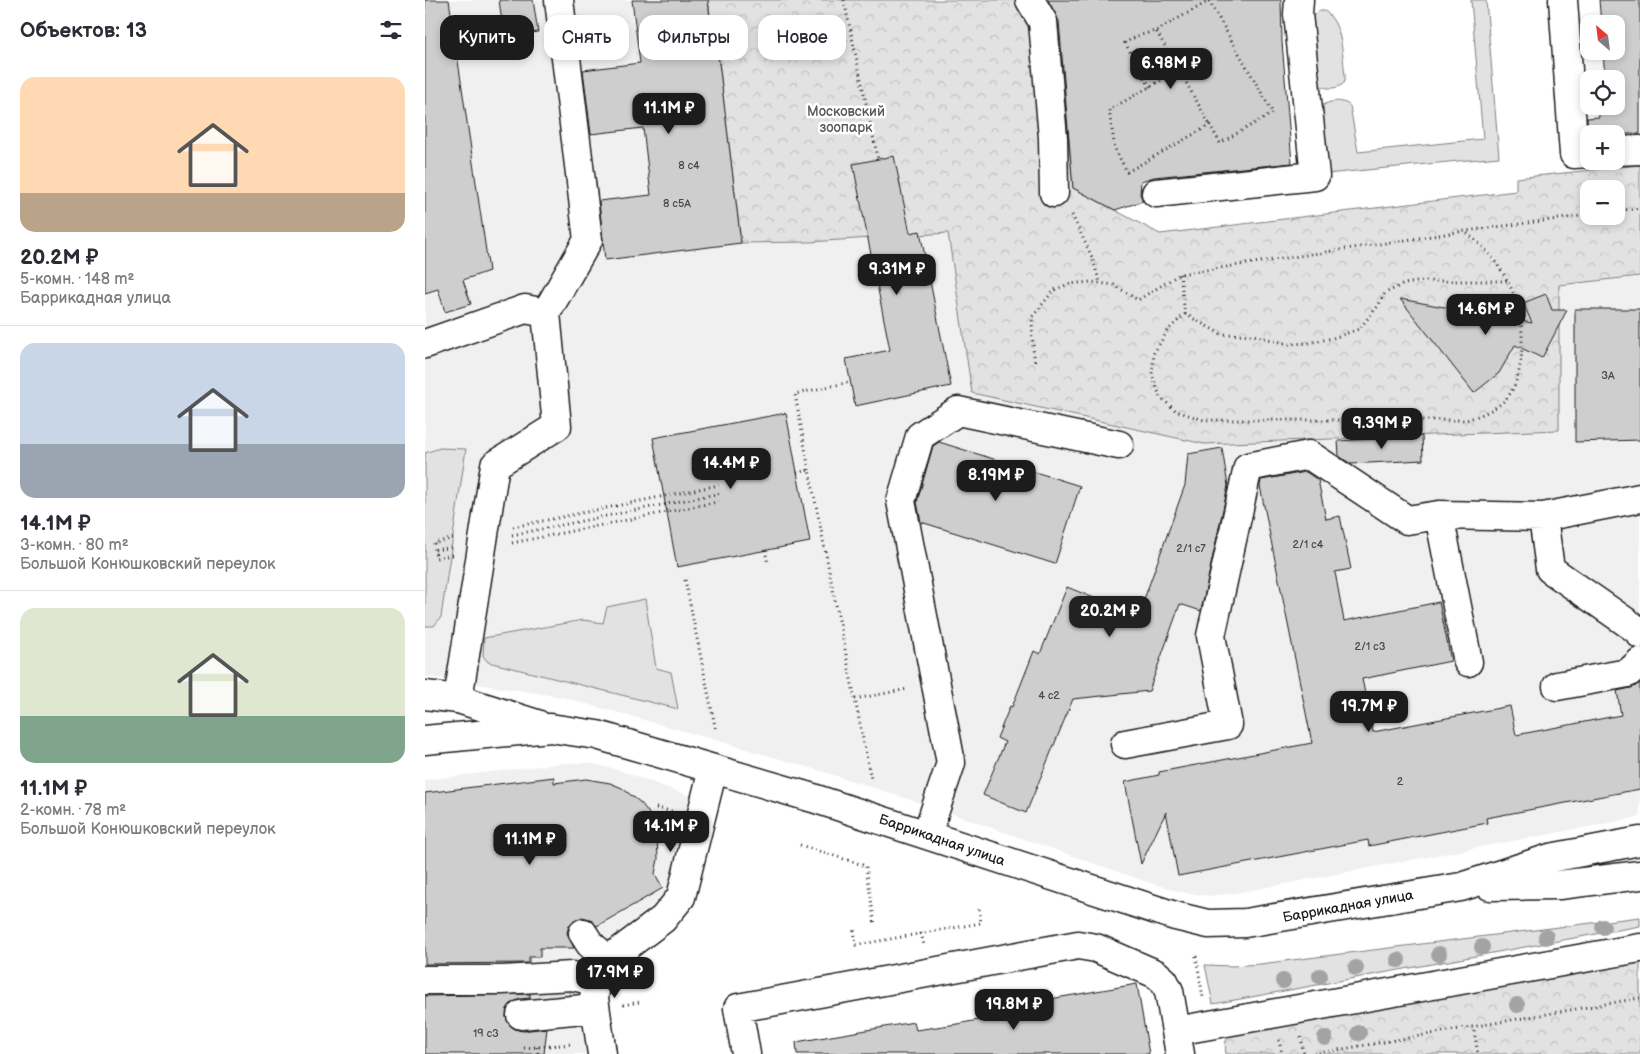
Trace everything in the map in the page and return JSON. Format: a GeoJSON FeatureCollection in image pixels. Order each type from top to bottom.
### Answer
{"type":"FeatureCollection","features":[{"type":"Feature","properties":{"kind":"main road"},"geometry":{"type":"LineString","coordinates":[[458,699],[495,465],[557,426],[546,313],[588,240],[559,0]]}},
{"type":"Feature","properties":{"kind":"main road"},"geometry":{"type":"LineString","coordinates":[[1030,0],[1043,22],[1053,138],[1054,193]]}},
{"type":"Feature","properties":{"kind":"main road"},"geometry":{"type":"LineString","coordinates":[[1156,193],[1315,176],[1299,0]]}},
{"type":"Feature","properties":{"kind":"main road"},"geometry":{"type":"LineString","coordinates":[[1563,0],[1574,154],[1580,154]]}},
{"type":"Feature","properties":{"kind":"main road"},"geometry":{"type":"LineString","coordinates":[[1625,151],[1640,150]]}},
{"type":"Feature","properties":{"kind":"main road"},"geometry":{"type":"LineString","coordinates":[[425,344],[525,309],[546,313]]}},
{"type":"Feature","properties":{"kind":"main road"},"geometry":{"type":"LineString","coordinates":[[927,834],[951,763],[901,501],[920,436],[959,410],[1119,445]]}},
{"type":"Feature","properties":{"kind":"main road"},"geometry":{"type":"LineString","coordinates":[[1125,744],[1228,725],[1211,636],[1248,467],[1309,455],[1407,520],[1439,515],[1543,517],[1640,498]]}},
{"type":"Feature","properties":{"kind":"main road"},"geometry":{"type":"LineString","coordinates":[[1439,515],[1468,662]]}},
{"type":"Feature","properties":{"kind":"main road"},"geometry":{"type":"LineString","coordinates":[[1543,517],[1550,569],[1639,631],[1640,634]]}},
{"type":"Feature","properties":{"kind":"main road"},"geometry":{"type":"LineString","coordinates":[[1557,686],[1628,673],[1640,662]]}},
{"type":"Feature","properties":{"kind":"main road"},"geometry":{"type":"LineString","coordinates":[[425,695],[458,699],[550,728]]}},
{"type":"Feature","properties":{"kind":"main road","name":"Баррикадная улица"},"geometry":{"type":"LineString","coordinates":[[425,740],[550,728],[597,735],[927,834],[1141,906],[1208,924],[1245,923],[1461,887],[1559,885],[1640,875]]}},
{"type":"Feature","properties":{"kind":"main road"},"geometry":{"type":"LineString","coordinates":[[425,980],[501,980],[572,976],[602,971],[632,942],[663,920],[681,897],[713,769]]}},
{"type":"Feature","properties":{"kind":"main road","name":"Баррикадная улица"},"geometry":{"type":"LineString","coordinates":[[1461,887],[1550,858],[1640,841]]}},
{"type":"Feature","properties":{"kind":"main road"},"geometry":{"type":"LineString","coordinates":[[583,933],[591,944],[602,971],[607,1007],[591,1049]]}},
{"type":"Feature","properties":{"kind":"main road"},"geometry":{"type":"LineString","coordinates":[[746,1054],[738,1008],[1078,945],[1096,948],[1161,977],[1169,991],[1178,1043],[1640,948]]}},
{"type":"Feature","properties":{"kind":"main road"},"geometry":{"type":"LineString","coordinates":[[521,1015],[607,1007]]}},
{"type":"Feature","properties":{"kind":"path"},"geometry":{"type":"LineString","coordinates":[[844,0],[878,159]]}},
{"type":"Feature","properties":{"kind":"path"},"geometry":{"type":"LineString","coordinates":[[1149,87],[1125,43],[1137,36],[1156,30],[1210,0],[1273,113],[1220,143],[1156,30]]}},
{"type":"Feature","properties":{"kind":"path"},"geometry":{"type":"LineString","coordinates":[[1179,70],[1109,110],[1115,149],[1127,172],[1210,126]]}},
{"type":"Feature","properties":{"kind":"path"},"geometry":{"type":"LineString","coordinates":[[1054,193],[1073,215],[1092,257],[1100,283]]}},
{"type":"Feature","properties":{"kind":"path"},"geometry":{"type":"LineString","coordinates":[[1625,210],[1640,208]]}},
{"type":"Feature","properties":{"kind":"path"},"geometry":{"type":"LineString","coordinates":[[1035,362],[1032,317],[1054,290],[1068,284],[1091,282],[1114,286],[1138,300],[1180,274],[1580,215]]}},
{"type":"Feature","properties":{"kind":"path"},"geometry":{"type":"LineString","coordinates":[[1185,314],[1168,330],[1154,353],[1152,374],[1160,397],[1176,411],[1204,420],[1466,420],[1482,414],[1500,403],[1511,393],[1521,359],[1521,338],[1519,309],[1507,281],[1490,255],[1465,231]]}},
{"type":"Feature","properties":{"kind":"path"},"geometry":{"type":"LineString","coordinates":[[1180,274],[1185,314]]}},
{"type":"Feature","properties":{"kind":"path"},"geometry":{"type":"LineString","coordinates":[[1185,314],[1221,334],[1253,335],[1288,344],[1308,343],[1333,338],[1359,329],[1378,306],[1385,293],[1404,284],[1423,281],[1507,281]]}},
{"type":"Feature","properties":{"kind":"path"},"geometry":{"type":"LineString","coordinates":[[850,382],[795,394],[871,779]]}},
{"type":"Feature","properties":{"kind":"path"},"geometry":{"type":"LineString","coordinates":[[797,472],[809,470]]}},
{"type":"Feature","properties":{"kind":"path"},"geometry":{"type":"LineString","coordinates":[[510,527],[719,485]]}},
{"type":"Feature","properties":{"kind":"path"},"geometry":{"type":"LineString","coordinates":[[511,535],[721,493]]}},
{"type":"Feature","properties":{"kind":"path"},"geometry":{"type":"LineString","coordinates":[[503,545],[722,501]]}},
{"type":"Feature","properties":{"kind":"path"},"geometry":{"type":"LineString","coordinates":[[455,554],[436,558],[433,542],[462,537]]}},
{"type":"Feature","properties":{"kind":"path"},"geometry":{"type":"LineString","coordinates":[[435,550],[463,545]]}},
{"type":"Feature","properties":{"kind":"path"},"geometry":{"type":"LineString","coordinates":[[765,550],[768,564]]}},
{"type":"Feature","properties":{"kind":"path"},"geometry":{"type":"LineString","coordinates":[[685,580],[716,731]]}},
{"type":"Feature","properties":{"kind":"path"},"geometry":{"type":"LineString","coordinates":[[855,699],[913,688]]}},
{"type":"Feature","properties":{"kind":"path"},"geometry":{"type":"LineString","coordinates":[[800,845],[866,866],[875,926]]}},
{"type":"Feature","properties":{"kind":"path"},"geometry":{"type":"LineString","coordinates":[[854,930],[856,945],[981,923],[979,908]]}},
{"type":"Feature","properties":{"kind":"path"},"geometry":{"type":"LineString","coordinates":[[1196,956],[1202,989]]}},
{"type":"Feature","properties":{"kind":"path"},"geometry":{"type":"LineString","coordinates":[[1314,1054],[1640,998]]}},
{"type":"Feature","properties":{"kind":"path"},"geometry":{"type":"LineString","coordinates":[[607,1007],[640,1002]]}},
{"type":"Feature","properties":{"kind":"path"},"geometry":{"type":"LineString","coordinates":[[1474,1031],[1478,1054]]}},
{"type":"Feature","properties":{"kind":"path"},"geometry":{"type":"LineString","coordinates":[[537,1047],[538,1054]]}},
{"type":"Feature","properties":{"kind":"path"},"geometry":{"type":"LineString","coordinates":[[524,1048],[591,1049]]}},
{"type":"Feature","properties":{"kind":"shaded area"},"geometry":{"type":"Polygon","coordinates":[[[425,0],[708,0],[710,15],[639,15],[639,60],[721,60],[809,242],[948,233],[1204,444],[1559,430],[1559,285],[1640,276],[1640,817],[1236,893],[1209,896],[1181,892],[1150,883],[927,805],[821,771],[698,735],[562,697],[425,676],[425,0]]]}},
{"type":"Feature","properties":{"kind":"shaded area"},"geometry":{"type":"Polygon","coordinates":[[[565,763],[589,763],[618,770],[690,796],[692,801],[675,884],[664,903],[617,938],[589,1054],[425,1054],[425,780],[565,763]]]}},
{"type":"Feature","properties":{"kind":"green space","name":"Московский зоопарк"},"geometry":{"type":"Polygon","coordinates":[[[708,0],[1037,0],[1037,3],[1058,23],[1073,188],[1160,234],[1516,191],[1516,178],[1592,170],[1625,170],[1625,167],[1640,165],[1640,276],[1559,285],[1559,430],[1204,444],[972,393],[948,233],[809,242],[741,243],[719,60],[748,60],[748,15],[710,15],[708,0]]]}},
{"type":"Feature","properties":{"kind":"green space"},"geometry":{"type":"Polygon","coordinates":[[[1471,0],[1486,0],[1499,157],[1326,174],[1321,107],[1331,102],[1340,101],[1350,106],[1358,152],[1483,139],[1471,0]]]}},
{"type":"Feature","properties":{"kind":"green space"},"geometry":{"type":"Polygon","coordinates":[[[1318,11],[1325,11],[1331,17],[1341,40],[1345,82],[1333,88],[1319,85],[1312,27],[1313,16],[1318,11]]]}},
{"type":"Feature","properties":{"kind":"green space"},"geometry":{"type":"Polygon","coordinates":[[[440,448],[466,449],[441,617],[434,626],[425,626],[425,453],[440,448]]]}},
{"type":"Feature","properties":{"kind":"green space"},"geometry":{"type":"Polygon","coordinates":[[[645,599],[656,668],[671,672],[678,709],[488,662],[483,656],[484,638],[583,620],[603,623],[607,607],[645,599]]]}},
{"type":"Feature","properties":{"kind":"green space"},"geometry":{"type":"Polygon","coordinates":[[[1640,917],[1640,926],[1213,1004],[1205,965],[1260,964],[1640,917]]]}},
{"type":"Feature","properties":{"kind":"green space"},"geometry":{"type":"Polygon","coordinates":[[[1640,959],[1640,1054],[1226,1054],[1226,1040],[1231,1034],[1640,959]]]}},
{"type":"Feature","properties":{"kind":"green space"},"geometry":{"type":"Polygon","coordinates":[[[519,988],[569,988],[571,995],[570,998],[530,1006],[530,995],[520,995],[519,988]]]}},
{"type":"Feature","properties":{"kind":"building"},"geometry":{"type":"Polygon","coordinates":[[[425,0],[449,0],[451,15],[440,15],[440,60],[458,60],[489,271],[463,280],[471,304],[445,312],[438,289],[425,293],[425,0]]]}},
{"type":"Feature","properties":{"kind":"building"},"geometry":{"type":"Polygon","coordinates":[[[499,0],[533,0],[538,32],[534,33],[534,15],[501,15],[499,0]]]}},
{"type":"Feature","properties":{"kind":"building"},"geometry":{"type":"Polygon","coordinates":[[[632,0],[708,0],[710,15],[639,15],[639,55],[632,0]]]}},
{"type":"Feature","properties":{"kind":"building"},"geometry":{"type":"Polygon","coordinates":[[[1048,0],[1281,0],[1282,42],[1292,163],[1154,177],[1141,181],[1140,194],[1143,201],[1115,210],[1073,188],[1059,21],[1048,0]]]}},
{"type":"Feature","properties":{"kind":"building"},"geometry":{"type":"Polygon","coordinates":[[[1599,0],[1640,0],[1640,134],[1625,134],[1625,125],[1587,125],[1587,118],[1599,117],[1599,115],[1625,115],[1625,70],[1604,70],[1604,60],[1625,60],[1625,15],[1600,15],[1599,0]]]}},
{"type":"Feature","properties":{"kind":"building"},"geometry":{"type":"Polygon","coordinates":[[[640,60],[719,60],[741,243],[605,260],[599,201],[651,195],[643,128],[591,134],[583,70],[640,63],[640,60]]]}},
{"type":"Feature","properties":{"kind":"building"},"geometry":{"type":"Polygon","coordinates":[[[894,156],[910,233],[920,231],[951,386],[855,406],[846,359],[890,350],[853,164],[894,156]]]}},
{"type":"Feature","properties":{"kind":"building"},"geometry":{"type":"Polygon","coordinates":[[[1546,294],[1552,310],[1567,310],[1542,358],[1515,345],[1499,373],[1474,393],[1400,299],[1532,323],[1523,303],[1546,294]]]}},
{"type":"Feature","properties":{"kind":"building"},"geometry":{"type":"Polygon","coordinates":[[[1575,309],[1640,309],[1640,440],[1575,442],[1575,309]]]}},
{"type":"Feature","properties":{"kind":"building"},"geometry":{"type":"Polygon","coordinates":[[[786,413],[810,542],[677,567],[653,438],[786,413]]]}},
{"type":"Feature","properties":{"kind":"building"},"geometry":{"type":"Polygon","coordinates":[[[1422,436],[1423,460],[1351,464],[1339,456],[1338,441],[1422,436]]]}},
{"type":"Feature","properties":{"kind":"building"},"geometry":{"type":"Polygon","coordinates":[[[939,442],[1080,486],[1055,564],[921,522],[917,502],[933,446],[939,442]]]}},
{"type":"Feature","properties":{"kind":"building"},"geometry":{"type":"Polygon","coordinates":[[[1222,448],[1228,486],[1201,611],[1180,604],[1149,691],[1073,699],[1026,813],[983,795],[1005,742],[997,738],[1010,706],[1012,707],[1034,651],[1040,654],[1067,587],[1138,616],[1185,485],[1188,454],[1222,448]]]}},
{"type":"Feature","properties":{"kind":"building"},"geometry":{"type":"Polygon","coordinates":[[[1306,472],[1318,480],[1326,519],[1340,516],[1351,569],[1335,572],[1344,621],[1439,602],[1451,661],[1362,679],[1373,732],[1510,706],[1516,735],[1621,715],[1617,691],[1631,688],[1640,683],[1640,789],[1486,818],[1487,823],[1369,846],[1368,840],[1178,876],[1166,812],[1141,864],[1125,782],[1159,775],[1159,772],[1312,743],[1260,486],[1261,480],[1306,472]]]}},
{"type":"Feature","properties":{"kind":"building"},"geometry":{"type":"Polygon","coordinates":[[[554,777],[554,783],[586,779],[610,783],[622,788],[641,803],[648,812],[657,835],[658,859],[655,874],[663,888],[597,926],[590,919],[582,917],[575,920],[569,925],[567,933],[574,948],[540,948],[540,957],[529,957],[529,963],[425,964],[425,793],[554,777]]]}},
{"type":"Feature","properties":{"kind":"building"},"geometry":{"type":"Polygon","coordinates":[[[1137,984],[1149,1054],[797,1054],[796,1042],[914,1022],[916,1030],[957,1024],[1005,1015],[1004,1007],[1137,984]]]}},
{"type":"Feature","properties":{"kind":"building"},"geometry":{"type":"Polygon","coordinates":[[[530,994],[530,998],[520,999],[512,1003],[507,1009],[506,1017],[509,1024],[515,1029],[522,1031],[547,1028],[544,1054],[425,1054],[425,996],[530,994]]]}}]}
